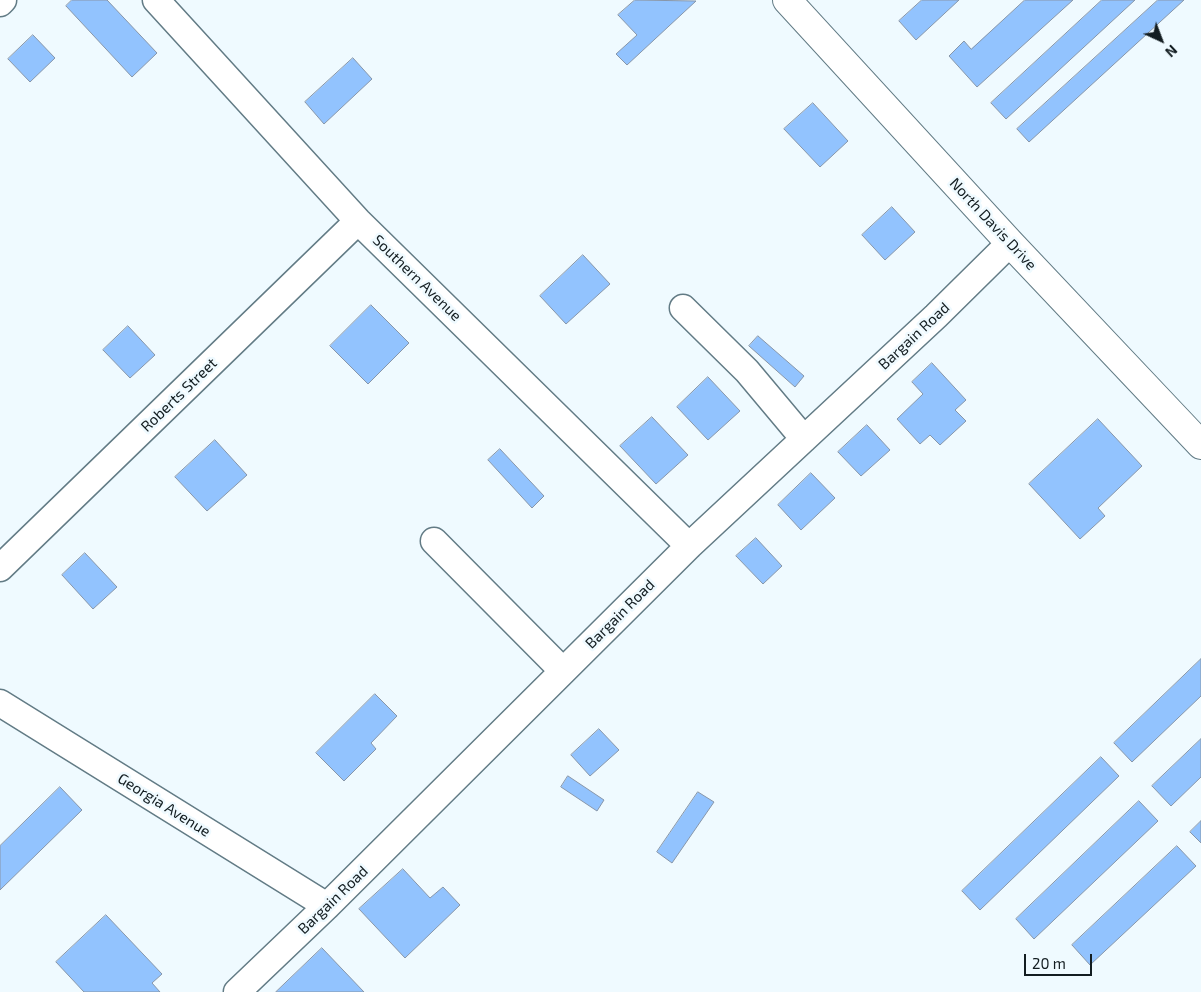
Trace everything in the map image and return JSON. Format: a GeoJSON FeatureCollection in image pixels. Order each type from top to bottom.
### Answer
{"type":"FeatureCollection","features":[{"type":"Feature","properties":{"kind":"main road","name":"North Davis Drive"},"geometry":{"type":"LineString","coordinates":[[787,0],[1010,243],[1201,445]]}},
{"type":"Feature","properties":{"kind":"street","name":"Southern Avenue"},"geometry":{"type":"LineString","coordinates":[[156,0],[358,221],[689,546]]}},
{"type":"Feature","properties":{"kind":"street","name":"Roberts Street"},"geometry":{"type":"LineString","coordinates":[[0,568],[358,221]]}},
{"type":"Feature","properties":{"kind":"street","name":"Bargain Road"},"geometry":{"type":"LineString","coordinates":[[237,992],[327,906],[689,546],[936,316],[1010,243]]}},
{"type":"Feature","properties":{"kind":"street"},"geometry":{"type":"LineString","coordinates":[[683,308],[747,371],[804,439]]}},
{"type":"Feature","properties":{"kind":"street"},"geometry":{"type":"LineString","coordinates":[[434,541],[564,671]]}},
{"type":"Feature","properties":{"kind":"street","name":"Georgia Avenue"},"geometry":{"type":"LineString","coordinates":[[0,703],[327,906]]}},
{"type":"Feature","properties":{"kind":"building"},"geometry":{"type":"Polygon","coordinates":[[[72,0],[107,0],[157,53],[132,77],[66,6],[72,0]]]}},
{"type":"Feature","properties":{"kind":"building"},"geometry":{"type":"Polygon","coordinates":[[[635,0],[696,1],[627,65],[616,54],[637,35],[618,15],[635,0]]]}},
{"type":"Feature","properties":{"kind":"building"},"geometry":{"type":"Polygon","coordinates":[[[922,0],[959,0],[916,40],[899,21],[922,0]]]}},
{"type":"Feature","properties":{"kind":"building"},"geometry":{"type":"Polygon","coordinates":[[[1025,0],[1073,0],[977,87],[949,56],[964,41],[971,49],[1025,0]]]}},
{"type":"Feature","properties":{"kind":"building"},"geometry":{"type":"Polygon","coordinates":[[[1102,0],[1135,0],[1006,119],[991,103],[1102,0]]]}},
{"type":"Feature","properties":{"kind":"building"},"geometry":{"type":"Polygon","coordinates":[[[1158,0],[1184,0],[1029,142],[1017,129],[1158,0]]]}},
{"type":"Feature","properties":{"kind":"building"},"geometry":{"type":"Polygon","coordinates":[[[33,35],[55,58],[30,82],[8,59],[33,35]]]}},
{"type":"Feature","properties":{"kind":"building"},"geometry":{"type":"Polygon","coordinates":[[[353,58],[372,79],[324,124],[305,102],[353,58]]]}},
{"type":"Feature","properties":{"kind":"building"},"geometry":{"type":"Polygon","coordinates":[[[813,103],[848,141],[820,167],[784,129],[813,103]]]}},
{"type":"Feature","properties":{"kind":"building"},"geometry":{"type":"Polygon","coordinates":[[[892,207],[915,232],[885,260],[862,235],[892,207]]]}},
{"type":"Feature","properties":{"kind":"building"},"geometry":{"type":"Polygon","coordinates":[[[583,255],[610,284],[566,324],[540,296],[583,255]]]}},
{"type":"Feature","properties":{"kind":"building"},"geometry":{"type":"Polygon","coordinates":[[[371,305],[409,343],[368,384],[330,346],[371,305]]]}},
{"type":"Feature","properties":{"kind":"building"},"geometry":{"type":"Polygon","coordinates":[[[128,326],[155,355],[130,378],[103,350],[128,326]]]}},
{"type":"Feature","properties":{"kind":"building"},"geometry":{"type":"Polygon","coordinates":[[[758,336],[804,376],[795,387],[749,346],[758,336]]]}},
{"type":"Feature","properties":{"kind":"building"},"geometry":{"type":"Polygon","coordinates":[[[932,363],[966,400],[955,410],[966,421],[940,445],[930,435],[920,444],[897,419],[923,394],[912,382],[932,363]]]}},
{"type":"Feature","properties":{"kind":"building"},"geometry":{"type":"Polygon","coordinates":[[[708,377],[740,411],[708,440],[677,407],[708,377]]]}},
{"type":"Feature","properties":{"kind":"building"},"geometry":{"type":"Polygon","coordinates":[[[652,417],[688,455],[656,484],[620,446],[652,417]]]}},
{"type":"Feature","properties":{"kind":"building"},"geometry":{"type":"Polygon","coordinates":[[[1098,419],[1142,466],[1098,508],[1105,516],[1080,539],[1029,484],[1098,419]]]}},
{"type":"Feature","properties":{"kind":"building"},"geometry":{"type":"Polygon","coordinates":[[[867,425],[890,450],[861,476],[838,452],[867,425]]]}},
{"type":"Feature","properties":{"kind":"building"},"geometry":{"type":"Polygon","coordinates":[[[215,440],[247,475],[207,511],[175,477],[215,440]]]}},
{"type":"Feature","properties":{"kind":"building"},"geometry":{"type":"Polygon","coordinates":[[[500,449],[544,496],[532,508],[488,460],[500,449]]]}},
{"type":"Feature","properties":{"kind":"building"},"geometry":{"type":"Polygon","coordinates":[[[811,473],[835,498],[801,530],[778,505],[811,473]]]}},
{"type":"Feature","properties":{"kind":"building"},"geometry":{"type":"Polygon","coordinates":[[[756,538],[782,566],[763,584],[736,556],[756,538]]]}},
{"type":"Feature","properties":{"kind":"building"},"geometry":{"type":"Polygon","coordinates":[[[85,553],[117,587],[93,609],[62,575],[85,553]]]}},
{"type":"Feature","properties":{"kind":"building"},"geometry":{"type":"Polygon","coordinates":[[[1201,659],[1201,696],[1132,762],[1114,743],[1201,659]]]}},
{"type":"Feature","properties":{"kind":"building"},"geometry":{"type":"Polygon","coordinates":[[[375,694],[397,716],[371,743],[376,749],[344,781],[316,753],[375,694]]]}},
{"type":"Feature","properties":{"kind":"building"},"geometry":{"type":"Polygon","coordinates":[[[599,729],[619,750],[590,776],[571,755],[599,729]]]}},
{"type":"Feature","properties":{"kind":"building"},"geometry":{"type":"Polygon","coordinates":[[[1201,739],[1201,777],[1171,806],[1152,786],[1201,739]]]}},
{"type":"Feature","properties":{"kind":"building"},"geometry":{"type":"Polygon","coordinates":[[[1101,757],[1119,776],[980,910],[962,891],[1101,757]]]}},
{"type":"Feature","properties":{"kind":"building"},"geometry":{"type":"Polygon","coordinates":[[[568,776],[604,800],[597,811],[561,787],[568,776]]]}},
{"type":"Feature","properties":{"kind":"building"},"geometry":{"type":"Polygon","coordinates":[[[60,787],[82,810],[0,890],[0,846],[60,787]]]}},
{"type":"Feature","properties":{"kind":"building"},"geometry":{"type":"Polygon","coordinates":[[[698,792],[714,802],[672,863],[657,852],[698,792]]]}},
{"type":"Feature","properties":{"kind":"building"},"geometry":{"type":"Polygon","coordinates":[[[1139,801],[1158,821],[1034,939],[1016,919],[1139,801]]]}},
{"type":"Feature","properties":{"kind":"building"},"geometry":{"type":"Polygon","coordinates":[[[1201,821],[1201,843],[1190,832],[1201,821]]]}},
{"type":"Feature","properties":{"kind":"building"},"geometry":{"type":"Polygon","coordinates":[[[1177,846],[1196,866],[1090,965],[1072,945],[1177,846]]]}},
{"type":"Feature","properties":{"kind":"building"},"geometry":{"type":"Polygon","coordinates":[[[403,869],[430,898],[443,887],[460,905],[405,958],[359,909],[403,869]]]}},
{"type":"Feature","properties":{"kind":"building"},"geometry":{"type":"Polygon","coordinates":[[[106,915],[162,974],[152,983],[160,992],[84,992],[56,962],[106,915]]]}},
{"type":"Feature","properties":{"kind":"building"},"geometry":{"type":"Polygon","coordinates":[[[322,948],[364,992],[276,992],[322,948]]]}}]}
